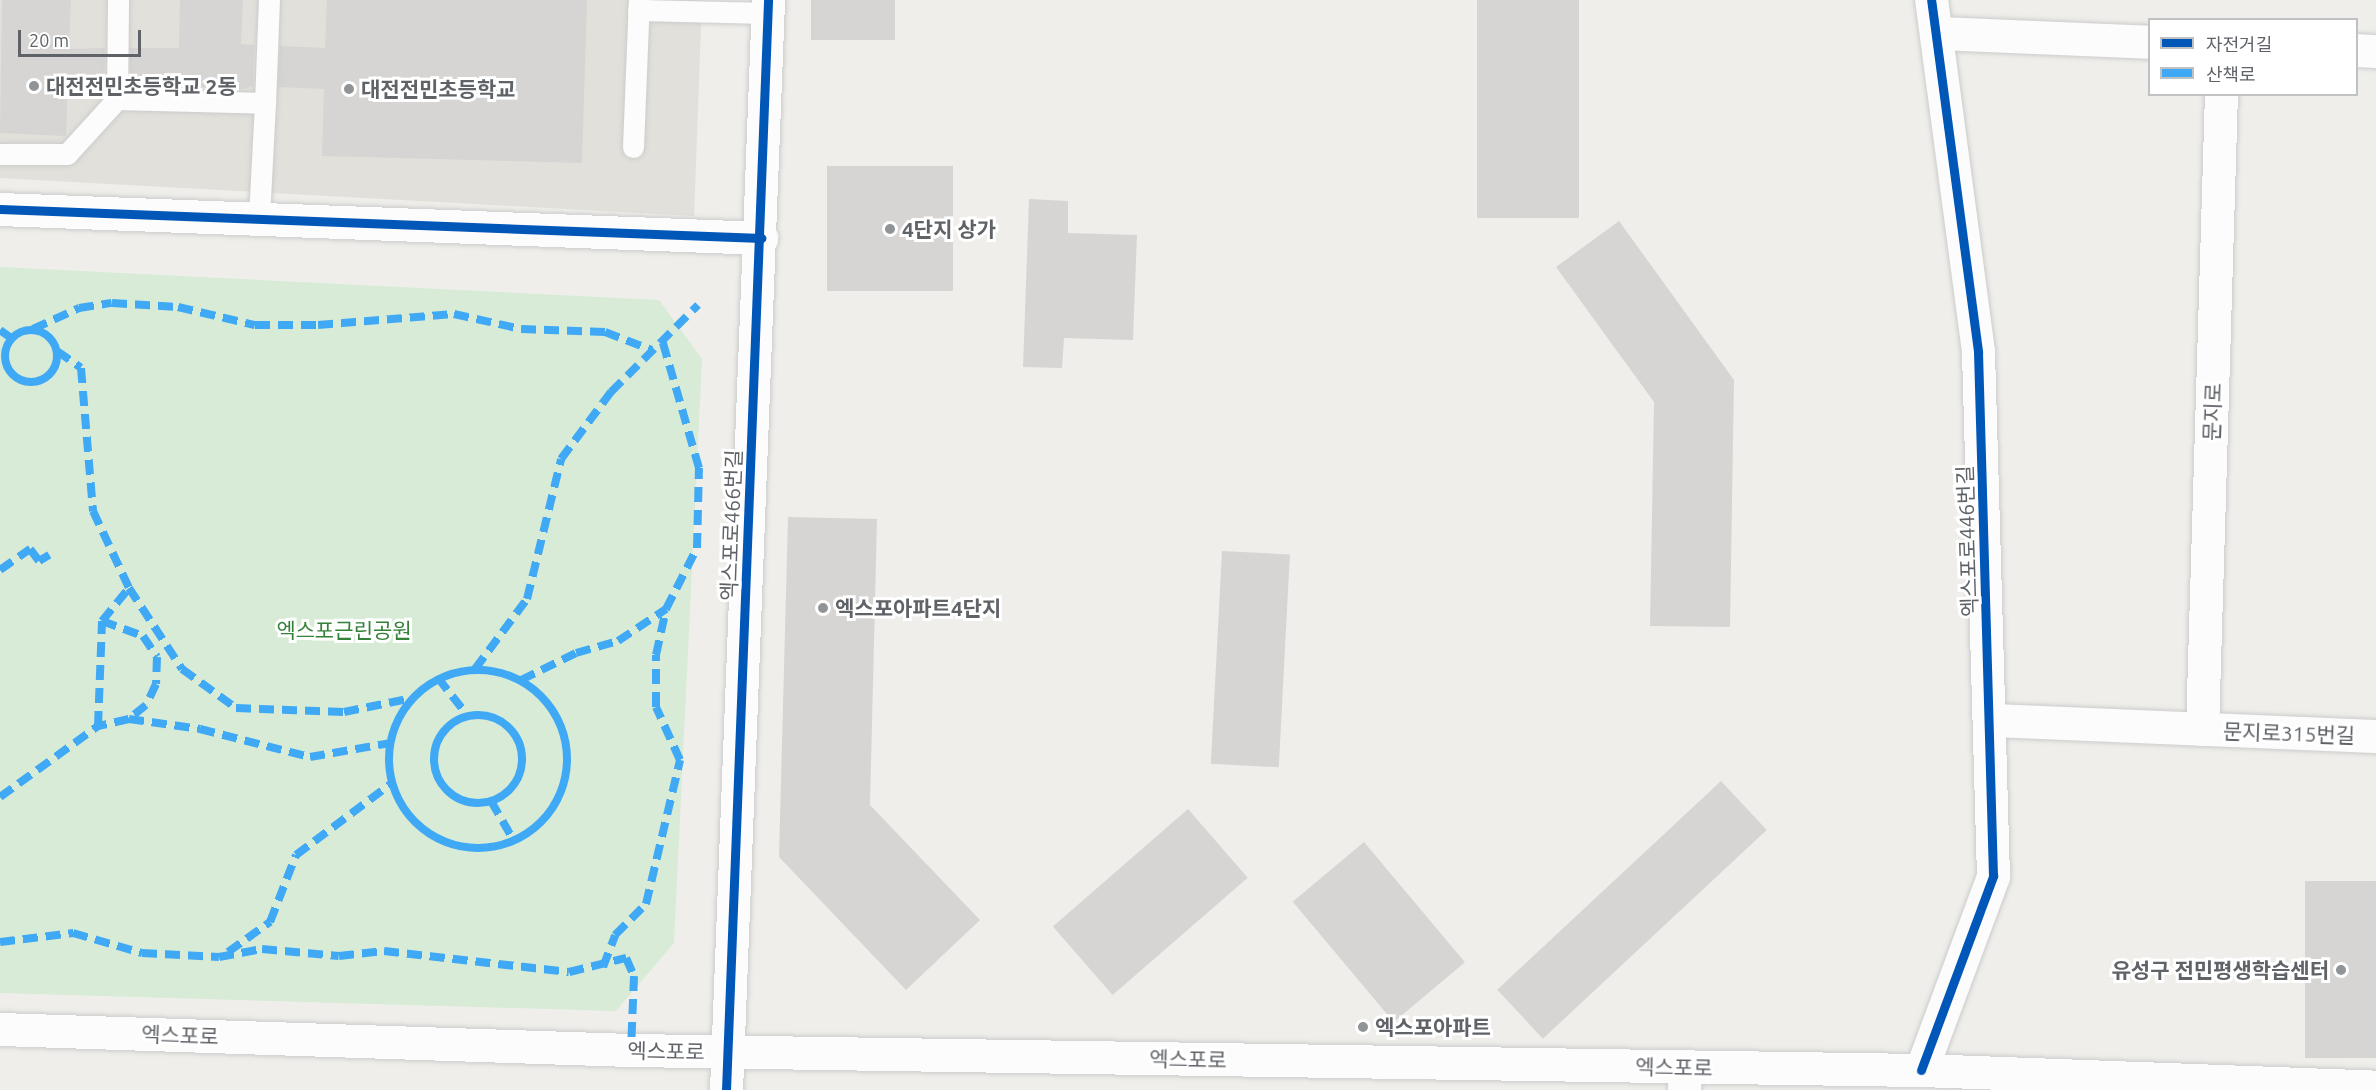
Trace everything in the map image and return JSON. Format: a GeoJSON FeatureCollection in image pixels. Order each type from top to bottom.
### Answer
{"type":"FeatureCollection","features":[{"type":"Feature","properties":{"kind":"street","name":"엑스포로446번길"},"geometry":{"type":"LineString","coordinates":[[1921,1070],[1993,876],[1992,720],[1978,351],[1931,0]]}},
{"type":"Feature","properties":{"kind":"street","name":"엑스포로466번길"},"geometry":{"type":"LineString","coordinates":[[726,1090],[768,7]]}},
{"type":"Feature","properties":{"kind":"street"},"geometry":{"type":"LineString","coordinates":[[1937,33],[2148,42]]}},
{"type":"Feature","properties":{"kind":"street"},"geometry":{"type":"LineString","coordinates":[[2358,50],[2376,51]]}},
{"type":"Feature","properties":{"kind":"street","name":"문지로"},"geometry":{"type":"LineString","coordinates":[[2202,729],[2221,96]]}},
{"type":"Feature","properties":{"kind":"street"},"geometry":{"type":"LineString","coordinates":[[0,209],[760,238]]}},
{"type":"Feature","properties":{"kind":"street","name":"문지로315번길"},"geometry":{"type":"LineString","coordinates":[[1992,720],[2376,736]]}},
{"type":"Feature","properties":{"kind":"street","name":"엑스포로"},"geometry":{"type":"LineString","coordinates":[[0,1029],[728,1052],[1685,1078],[1921,1070],[2376,1087]]}},
{"type":"Feature","properties":{"kind":"lane"},"geometry":{"type":"LineString","coordinates":[[0,154],[67,154],[117,99],[118,0]]}},
{"type":"Feature","properties":{"kind":"lane"},"geometry":{"type":"LineString","coordinates":[[259,219],[269,0]]}},
{"type":"Feature","properties":{"kind":"lane"},"geometry":{"type":"LineString","coordinates":[[633,147],[639,5],[768,7]]}},
{"type":"Feature","properties":{"kind":"lane"},"geometry":{"type":"LineString","coordinates":[[117,99],[265,103]]}},
{"type":"Feature","properties":{"kind":"shaded area","name":"대전전민초등학교"},"geometry":{"type":"Polygon","coordinates":[[[0,0],[702,0],[694,216],[0,178],[0,0]]]}},
{"type":"Feature","properties":{"kind":"green space","name":"엑스포근린공원"},"geometry":{"type":"Polygon","coordinates":[[[0,267],[659,300],[702,359],[674,943],[616,1011],[0,993],[0,267]]]}},
{"type":"Feature","properties":{"kind":"building","name":"대전전민초등학교 2동"},"geometry":{"type":"Polygon","coordinates":[[[2,0],[71,0],[69,49],[105,48],[104,83],[68,83],[66,136],[0,133],[2,0]]]}},
{"type":"Feature","properties":{"kind":"building"},"geometry":{"type":"Polygon","coordinates":[[[180,0],[243,0],[241,44],[254,45],[253,86],[238,90],[130,82],[130,48],[179,48],[180,0]]]}},
{"type":"Feature","properties":{"kind":"building"},"geometry":{"type":"Polygon","coordinates":[[[327,0],[587,0],[582,163],[322,156],[324,89],[278,87],[280,46],[325,48],[327,0]]]}},
{"type":"Feature","properties":{"kind":"building"},"geometry":{"type":"Polygon","coordinates":[[[811,0],[895,0],[895,40],[811,40],[811,0]]]}},
{"type":"Feature","properties":{"kind":"building"},"geometry":{"type":"Polygon","coordinates":[[[1477,0],[1579,0],[1579,218],[1477,218],[1477,0]]]}},
{"type":"Feature","properties":{"kind":"building","name":"4단지 상가"},"geometry":{"type":"Polygon","coordinates":[[[827,166],[953,166],[953,291],[827,291],[827,166]]]}},
{"type":"Feature","properties":{"kind":"building"},"geometry":{"type":"Polygon","coordinates":[[[1029,199],[1068,201],[1068,233],[1137,235],[1133,340],[1064,338],[1062,368],[1023,367],[1029,199]]]}},
{"type":"Feature","properties":{"kind":"building"},"geometry":{"type":"Polygon","coordinates":[[[1619,221],[1734,380],[1730,627],[1650,626],[1654,402],[1556,267],[1619,221]]]}},
{"type":"Feature","properties":{"kind":"building"},"geometry":{"type":"Polygon","coordinates":[[[788,517],[877,519],[870,805],[980,920],[906,990],[779,857],[788,517]]]}},
{"type":"Feature","properties":{"kind":"building"},"geometry":{"type":"Polygon","coordinates":[[[1222,551],[1290,555],[1279,767],[1211,764],[1222,551]]]}},
{"type":"Feature","properties":{"kind":"building"},"geometry":{"type":"Polygon","coordinates":[[[1721,781],[1767,830],[1543,1039],[1497,990],[1721,781]]]}},
{"type":"Feature","properties":{"kind":"building"},"geometry":{"type":"Polygon","coordinates":[[[1188,809],[1248,878],[1113,995],[1053,926],[1188,809]]]}},
{"type":"Feature","properties":{"kind":"building"},"geometry":{"type":"Polygon","coordinates":[[[1364,842],[1465,962],[1394,1022],[1293,902],[1364,842]]]}},
{"type":"Feature","properties":{"kind":"building","name":"유성구 전민평생학습센터"},"geometry":{"type":"Polygon","coordinates":[[[2305,881],[2376,881],[2376,1058],[2305,1058],[2305,881]]]}},
{"type":"Feature","properties":{"kind":"marked path"},"geometry":{"type":"LineString","coordinates":[[33,329],[79,308],[112,303],[178,307],[255,325],[318,325],[454,314],[521,329],[605,332],[652,350]]}},
{"type":"Feature","properties":{"kind":"marked path"},"geometry":{"type":"LineString","coordinates":[[475,669],[527,599],[561,459],[611,392],[698,305]]}},
{"type":"Feature","properties":{"kind":"marked path"},"geometry":{"type":"LineString","coordinates":[[0,330],[11,338]]}},
{"type":"Feature","properties":{"kind":"marked path"},"geometry":{"type":"LineString","coordinates":[[26,330],[36,330],[50,337],[57,356],[50,375],[36,382],[26,382],[16,378],[9,371],[5,361],[5,351],[9,341],[16,334],[26,330]]}},
{"type":"Feature","properties":{"kind":"marked path"},"geometry":{"type":"LineString","coordinates":[[603,967],[615,935],[646,904],[680,760],[656,707],[656,655],[666,609],[697,548],[699,468],[662,340]]}},
{"type":"Feature","properties":{"kind":"marked path"},"geometry":{"type":"LineString","coordinates":[[57,351],[81,368],[93,511],[129,588],[182,669],[236,708],[344,712],[413,698]]}},
{"type":"Feature","properties":{"kind":"marked path"},"geometry":{"type":"LineString","coordinates":[[0,570],[30,549],[39,561],[49,555]]}},
{"type":"Feature","properties":{"kind":"marked path"},"geometry":{"type":"LineString","coordinates":[[102,621],[143,636],[157,657],[156,684],[146,705],[129,719],[98,726],[102,621],[129,588]]}},
{"type":"Feature","properties":{"kind":"marked path"},"geometry":{"type":"LineString","coordinates":[[521,680],[576,653],[618,641],[666,609]]}},
{"type":"Feature","properties":{"kind":"marked path"},"geometry":{"type":"LineString","coordinates":[[478,670],[512,677],[541,696],[560,725],[567,759],[560,793],[541,822],[512,841],[478,848],[444,841],[415,822],[396,793],[389,759],[396,725],[415,696],[444,677],[478,670]]}},
{"type":"Feature","properties":{"kind":"marked path"},"geometry":{"type":"LineString","coordinates":[[438,678],[468,716]]}},
{"type":"Feature","properties":{"kind":"marked path"},"geometry":{"type":"LineString","coordinates":[[478,715],[495,719],[509,728],[518,742],[522,759],[518,776],[509,790],[495,799],[478,803],[461,799],[447,790],[438,776],[434,759],[438,742],[447,728],[461,719],[478,715]]}},
{"type":"Feature","properties":{"kind":"marked path"},"geometry":{"type":"LineString","coordinates":[[129,719],[200,729],[310,757],[390,743]]}},
{"type":"Feature","properties":{"kind":"marked path"},"geometry":{"type":"LineString","coordinates":[[0,797],[98,726]]}},
{"type":"Feature","properties":{"kind":"marked path"},"geometry":{"type":"LineString","coordinates":[[228,952],[270,922],[296,855],[392,783]]}},
{"type":"Feature","properties":{"kind":"marked path"},"geometry":{"type":"LineString","coordinates":[[491,801],[514,841]]}},
{"type":"Feature","properties":{"kind":"marked path"},"geometry":{"type":"LineString","coordinates":[[0,942],[73,933],[142,953],[219,957],[262,949],[339,956],[384,951],[569,972],[626,958],[634,976],[631,1050]]}},
{"type":"Feature","properties":{"kind":"cycle path"},"geometry":{"type":"LineString","coordinates":[[726,1090],[768,0]]}},
{"type":"Feature","properties":{"kind":"cycle path"},"geometry":{"type":"LineString","coordinates":[[1921,1070],[1993,876],[1978,351],[1931,0]]}},
{"type":"Feature","properties":{"kind":"cycle path"},"geometry":{"type":"LineString","coordinates":[[0,209],[761,238]]}},
{"type":"Feature","properties":{"kind":"place","name":"대전전민초등학교 2동"},"geometry":{"type":"Point","coordinates":[34,86]}},
{"type":"Feature","properties":{"kind":"place","name":"대전전민초등학교"},"geometry":{"type":"Point","coordinates":[349,89]}},
{"type":"Feature","properties":{"kind":"place","name":"4단지 상가"},"geometry":{"type":"Point","coordinates":[890,229]}},
{"type":"Feature","properties":{"kind":"place","name":"엑스포아파트4단지"},"geometry":{"type":"Point","coordinates":[823,608]}},
{"type":"Feature","properties":{"kind":"place","name":"유성구 전민평생학습센터"},"geometry":{"type":"Point","coordinates":[2341,970]}},
{"type":"Feature","properties":{"kind":"place","name":"엑스포아파트"},"geometry":{"type":"Point","coordinates":[1363,1027]}}]}
